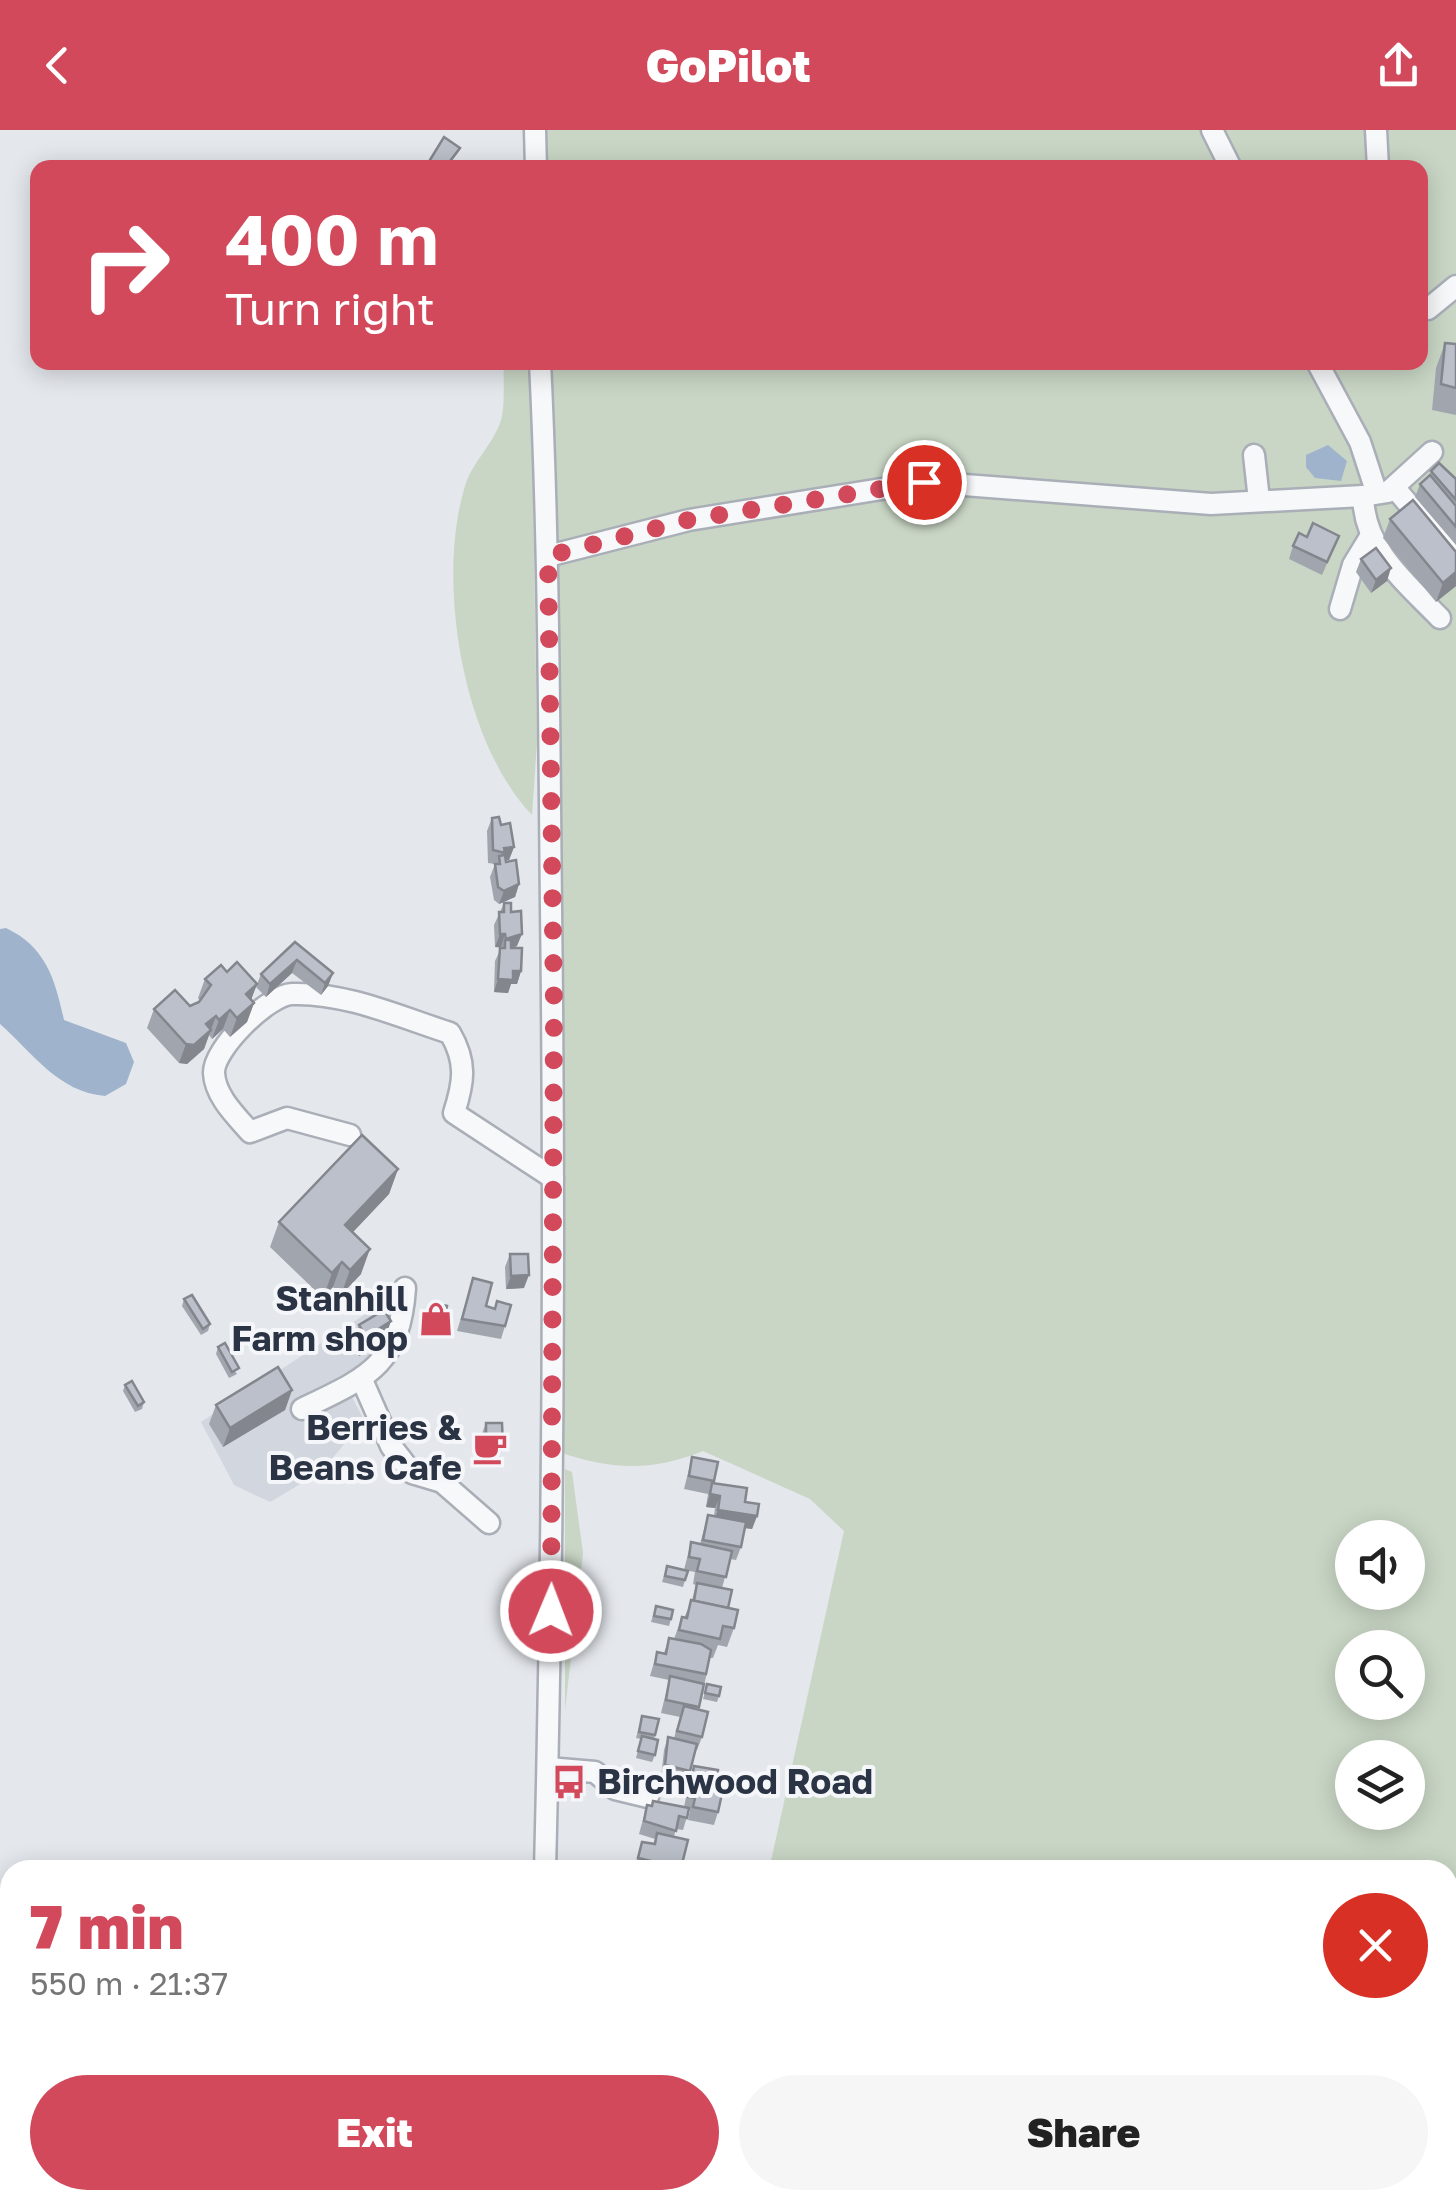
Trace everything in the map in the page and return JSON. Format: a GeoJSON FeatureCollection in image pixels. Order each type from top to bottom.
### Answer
{"type":"FeatureCollection","features":[{"type":"Feature","properties":{"kind":"street"},"geometry":{"type":"LineString","coordinates":[[535,130],[536,160]]}},
{"type":"Feature","properties":{"kind":"street"},"geometry":{"type":"LineString","coordinates":[[1212,130],[1227,160]]}},
{"type":"Feature","properties":{"kind":"street"},"geometry":{"type":"LineString","coordinates":[[1376,130],[1378,160]]}},
{"type":"Feature","properties":{"kind":"street"},"geometry":{"type":"LineString","coordinates":[[1428,310],[1456,286]]}},
{"type":"Feature","properties":{"kind":"street"},"geometry":{"type":"LineString","coordinates":[[540,370],[548,556],[554,1452],[545,1860]]}},
{"type":"Feature","properties":{"kind":"street"},"geometry":{"type":"LineString","coordinates":[[1321,370],[1365,454],[1378,492],[1370,536],[1352,565],[1340,609]]}},
{"type":"Feature","properties":{"kind":"street"},"geometry":{"type":"LineString","coordinates":[[548,556],[688,520],[924,482],[1116,500],[1210,504],[1378,492],[1432,452]]}},
{"type":"Feature","properties":{"kind":"street"},"geometry":{"type":"LineString","coordinates":[[1254,455],[1259,500]]}},
{"type":"Feature","properties":{"kind":"street"},"geometry":{"type":"LineString","coordinates":[[1378,492],[1456,560]]}},
{"type":"Feature","properties":{"kind":"street"},"geometry":{"type":"LineString","coordinates":[[1370,536],[1382,557],[1440,618]]}},
{"type":"Feature","properties":{"kind":"street"},"geometry":{"type":"LineString","coordinates":[[350,1134],[287,1118],[250,1132],[225,1103],[219,1088],[214,1073],[220,1051],[262,1008],[288,994],[351,1002],[450,1033],[461,1052],[464,1079],[454,1113],[553,1178]]}},
{"type":"Feature","properties":{"kind":"street"},"geometry":{"type":"LineString","coordinates":[[302,1409],[362,1380],[394,1347],[403,1319],[405,1288]]}},
{"type":"Feature","properties":{"kind":"street"},"geometry":{"type":"LineString","coordinates":[[362,1380],[391,1446],[412,1473],[442,1482],[489,1522]]}},
{"type":"Feature","properties":{"kind":"street"},"geometry":{"type":"LineString","coordinates":[[548,1768],[596,1772],[615,1789],[648,1797]]}},
{"type":"Feature","properties":{"kind":"shaded area"},"geometry":{"type":"Polygon","coordinates":[[[405,1288],[403,1319],[349,1391],[364,1420],[322,1471],[270,1502],[234,1485],[201,1422],[405,1288]]]}},
{"type":"Feature","properties":{"kind":"green space"},"geometry":{"type":"Polygon","coordinates":[[[536,130],[1456,130],[1456,1860],[771,1860],[844,1531],[810,1499],[703,1451],[664,1463],[629,1466],[593,1462],[555,1451],[559,562],[542,370],[1428,370],[1428,160],[536,160],[536,130]]]}},
{"type":"Feature","properties":{"kind":"green space"},"geometry":{"type":"Polygon","coordinates":[[[504,370],[531,370],[537,742],[532,815],[508,784],[488,746],[472,703],[455,611],[453,565],[466,483],[495,433],[503,403],[504,370]]]}},
{"type":"Feature","properties":{"kind":"green space"},"geometry":{"type":"Polygon","coordinates":[[[565,1469],[572,1472],[583,1553],[565,1710],[565,1469]]]}},
{"type":"Feature","properties":{"kind":"water"},"geometry":{"type":"Polygon","coordinates":[[[1328,445],[1347,461],[1341,481],[1315,478],[1306,467],[1306,455],[1328,445]]]}},
{"type":"Feature","properties":{"kind":"water"},"geometry":{"type":"Polygon","coordinates":[[[6,928],[31,945],[47,966],[64,1020],[126,1043],[134,1062],[126,1084],[105,1096],[73,1087],[47,1069],[0,1024],[0,929],[6,928]]]}},
{"type":"Feature","properties":{"kind":"building"},"geometry":{"type":"Polygon","coordinates":[[[444,137],[460,148],[451,160],[430,160],[444,137]]]}},
{"type":"Feature","properties":{"kind":"building"},"geometry":{"type":"Polygon","coordinates":[[[1445,343],[1456,344],[1456,388],[1441,384],[1445,343]]]}},
{"type":"Feature","properties":{"kind":"building"},"geometry":{"type":"Polygon","coordinates":[[[1439,463],[1456,479],[1456,500],[1431,471],[1439,463]]]}},
{"type":"Feature","properties":{"kind":"building"},"geometry":{"type":"Polygon","coordinates":[[[1430,475],[1456,506],[1456,527],[1420,484],[1430,475]]]}},
{"type":"Feature","properties":{"kind":"building"},"geometry":{"type":"Polygon","coordinates":[[[1413,500],[1456,552],[1456,572],[1443,583],[1390,519],[1413,500]]]}},
{"type":"Feature","properties":{"kind":"building"},"geometry":{"type":"Polygon","coordinates":[[[1313,523],[1339,536],[1327,562],[1293,546],[1299,533],[1307,537],[1313,523]]]}},
{"type":"Feature","properties":{"kind":"building"},"geometry":{"type":"Polygon","coordinates":[[[1376,548],[1391,568],[1376,580],[1361,559],[1376,548]]]}},
{"type":"Feature","properties":{"kind":"building"},"geometry":{"type":"Polygon","coordinates":[[[499,817],[501,825],[510,823],[514,847],[504,848],[505,853],[493,850],[492,818],[499,817]]]}},
{"type":"Feature","properties":{"kind":"building"},"geometry":{"type":"Polygon","coordinates":[[[505,855],[506,862],[516,860],[519,884],[504,891],[498,887],[495,864],[500,864],[499,856],[505,855]]]}},
{"type":"Feature","properties":{"kind":"building"},"geometry":{"type":"Polygon","coordinates":[[[504,903],[511,903],[511,912],[521,911],[522,934],[506,939],[505,934],[500,934],[499,912],[504,912],[504,903]]]}},
{"type":"Feature","properties":{"kind":"building"},"geometry":{"type":"Polygon","coordinates":[[[505,940],[511,940],[511,948],[522,948],[521,971],[513,971],[513,980],[498,979],[500,948],[505,948],[505,940]]]}},
{"type":"Feature","properties":{"kind":"building"},"geometry":{"type":"Polygon","coordinates":[[[295,942],[333,973],[325,983],[297,960],[270,984],[261,974],[295,942]]]}},
{"type":"Feature","properties":{"kind":"building"},"geometry":{"type":"Polygon","coordinates":[[[237,962],[257,984],[246,994],[254,1003],[237,1018],[230,1010],[219,1020],[216,1016],[206,1024],[211,1030],[194,1045],[186,1044],[154,1009],[175,990],[190,1006],[199,1002],[211,985],[205,979],[221,965],[227,972],[237,962]]]}},
{"type":"Feature","properties":{"kind":"building"},"geometry":{"type":"Polygon","coordinates":[[[362,1135],[398,1169],[345,1225],[370,1249],[350,1270],[342,1262],[332,1273],[279,1222],[362,1135]]]}},
{"type":"Feature","properties":{"kind":"building"},"geometry":{"type":"Polygon","coordinates":[[[510,1254],[528,1254],[529,1275],[511,1276],[510,1254]]]}},
{"type":"Feature","properties":{"kind":"building"},"geometry":{"type":"Polygon","coordinates":[[[473,1278],[492,1283],[486,1306],[495,1309],[497,1301],[511,1305],[505,1326],[462,1319],[473,1278]]]}},
{"type":"Feature","properties":{"kind":"building"},"geometry":{"type":"Polygon","coordinates":[[[192,1295],[210,1324],[203,1329],[184,1299],[192,1295]]]}},
{"type":"Feature","properties":{"kind":"building"},"geometry":{"type":"Polygon","coordinates":[[[434,1303],[447,1306],[443,1322],[430,1319],[434,1303]]]}},
{"type":"Feature","properties":{"kind":"building"},"geometry":{"type":"Polygon","coordinates":[[[384,1310],[391,1321],[366,1337],[359,1325],[384,1310]]]}},
{"type":"Feature","properties":{"kind":"building"},"geometry":{"type":"Polygon","coordinates":[[[225,1343],[239,1368],[232,1372],[218,1347],[225,1343]]]}},
{"type":"Feature","properties":{"kind":"building"},"geometry":{"type":"Polygon","coordinates":[[[278,1367],[292,1390],[230,1428],[216,1405],[278,1367]]]}},
{"type":"Feature","properties":{"kind":"building"},"geometry":{"type":"Polygon","coordinates":[[[132,1381],[144,1402],[138,1406],[125,1385],[132,1381]]]}},
{"type":"Feature","properties":{"kind":"building"},"geometry":{"type":"Polygon","coordinates":[[[486,1423],[502,1423],[503,1447],[486,1447],[486,1423]]]}},
{"type":"Feature","properties":{"kind":"building"},"geometry":{"type":"Polygon","coordinates":[[[692,1457],[718,1462],[714,1481],[689,1476],[692,1457]]]}},
{"type":"Feature","properties":{"kind":"building"},"geometry":{"type":"Polygon","coordinates":[[[712,1483],[747,1488],[745,1502],[759,1504],[757,1516],[718,1510],[720,1496],[710,1494],[712,1483]]]}},
{"type":"Feature","properties":{"kind":"building"},"geometry":{"type":"Polygon","coordinates":[[[708,1515],[746,1522],[741,1547],[703,1540],[708,1515]]]}},
{"type":"Feature","properties":{"kind":"building"},"geometry":{"type":"Polygon","coordinates":[[[691,1542],[732,1551],[726,1577],[697,1571],[700,1559],[689,1557],[691,1542]]]}},
{"type":"Feature","properties":{"kind":"building"},"geometry":{"type":"Polygon","coordinates":[[[667,1566],[688,1571],[685,1580],[665,1576],[667,1566]]]}},
{"type":"Feature","properties":{"kind":"building"},"geometry":{"type":"Polygon","coordinates":[[[697,1583],[732,1590],[728,1608],[694,1601],[697,1583]]]}},
{"type":"Feature","properties":{"kind":"building"},"geometry":{"type":"Polygon","coordinates":[[[691,1600],[738,1610],[734,1628],[723,1626],[720,1639],[679,1630],[691,1600]]]}},
{"type":"Feature","properties":{"kind":"building"},"geometry":{"type":"Polygon","coordinates":[[[656,1606],[673,1610],[671,1619],[654,1616],[656,1606]]]}},
{"type":"Feature","properties":{"kind":"building"},"geometry":{"type":"Polygon","coordinates":[[[669,1638],[701,1644],[711,1650],[706,1674],[655,1664],[657,1652],[666,1654],[669,1638]]]}},
{"type":"Feature","properties":{"kind":"building"},"geometry":{"type":"Polygon","coordinates":[[[670,1676],[704,1684],[699,1707],[666,1700],[670,1676]]]}},
{"type":"Feature","properties":{"kind":"building"},"geometry":{"type":"Polygon","coordinates":[[[707,1684],[721,1687],[719,1696],[705,1693],[707,1684]]]}},
{"type":"Feature","properties":{"kind":"building"},"geometry":{"type":"Polygon","coordinates":[[[684,1706],[708,1712],[702,1737],[677,1731],[684,1706]]]}},
{"type":"Feature","properties":{"kind":"building"},"geometry":{"type":"Polygon","coordinates":[[[642,1716],[659,1719],[655,1735],[639,1732],[642,1716]]]}},
{"type":"Feature","properties":{"kind":"building"},"geometry":{"type":"Polygon","coordinates":[[[642,1736],[658,1740],[655,1755],[638,1751],[642,1736]]]}},
{"type":"Feature","properties":{"kind":"building"},"geometry":{"type":"Polygon","coordinates":[[[668,1737],[697,1744],[690,1771],[665,1765],[668,1737]]]}},
{"type":"Feature","properties":{"kind":"building"},"geometry":{"type":"Polygon","coordinates":[[[694,1766],[718,1770],[715,1787],[723,1789],[718,1812],[693,1807],[695,1798],[688,1797],[694,1766]]]}},
{"type":"Feature","properties":{"kind":"building"},"geometry":{"type":"Polygon","coordinates":[[[653,1801],[689,1808],[687,1818],[679,1816],[676,1831],[644,1821],[647,1805],[652,1806],[653,1801]]]}},
{"type":"Feature","properties":{"kind":"building"},"geometry":{"type":"Polygon","coordinates":[[[657,1833],[688,1840],[683,1860],[638,1858],[642,1842],[655,1844],[657,1833]]]}},
{"type":"Feature","properties":{"kind":"place","name":"Stanhill Farm shop"},"geometry":{"type":"Point","coordinates":[436,1319]}},
{"type":"Feature","properties":{"kind":"place","name":"Berries & Beans Cafe"},"geometry":{"type":"Point","coordinates":[490,1448]}},
{"type":"Feature","properties":{"kind":"place","name":"Birchwood Road"},"geometry":{"type":"Point","coordinates":[569,1782]}},
{"type":"Feature","properties":{"kind":"route"},"geometry":{"type":"LineString","coordinates":[[551,1611],[554,1008],[548,556],[688,520],[924,482]]}}]}
